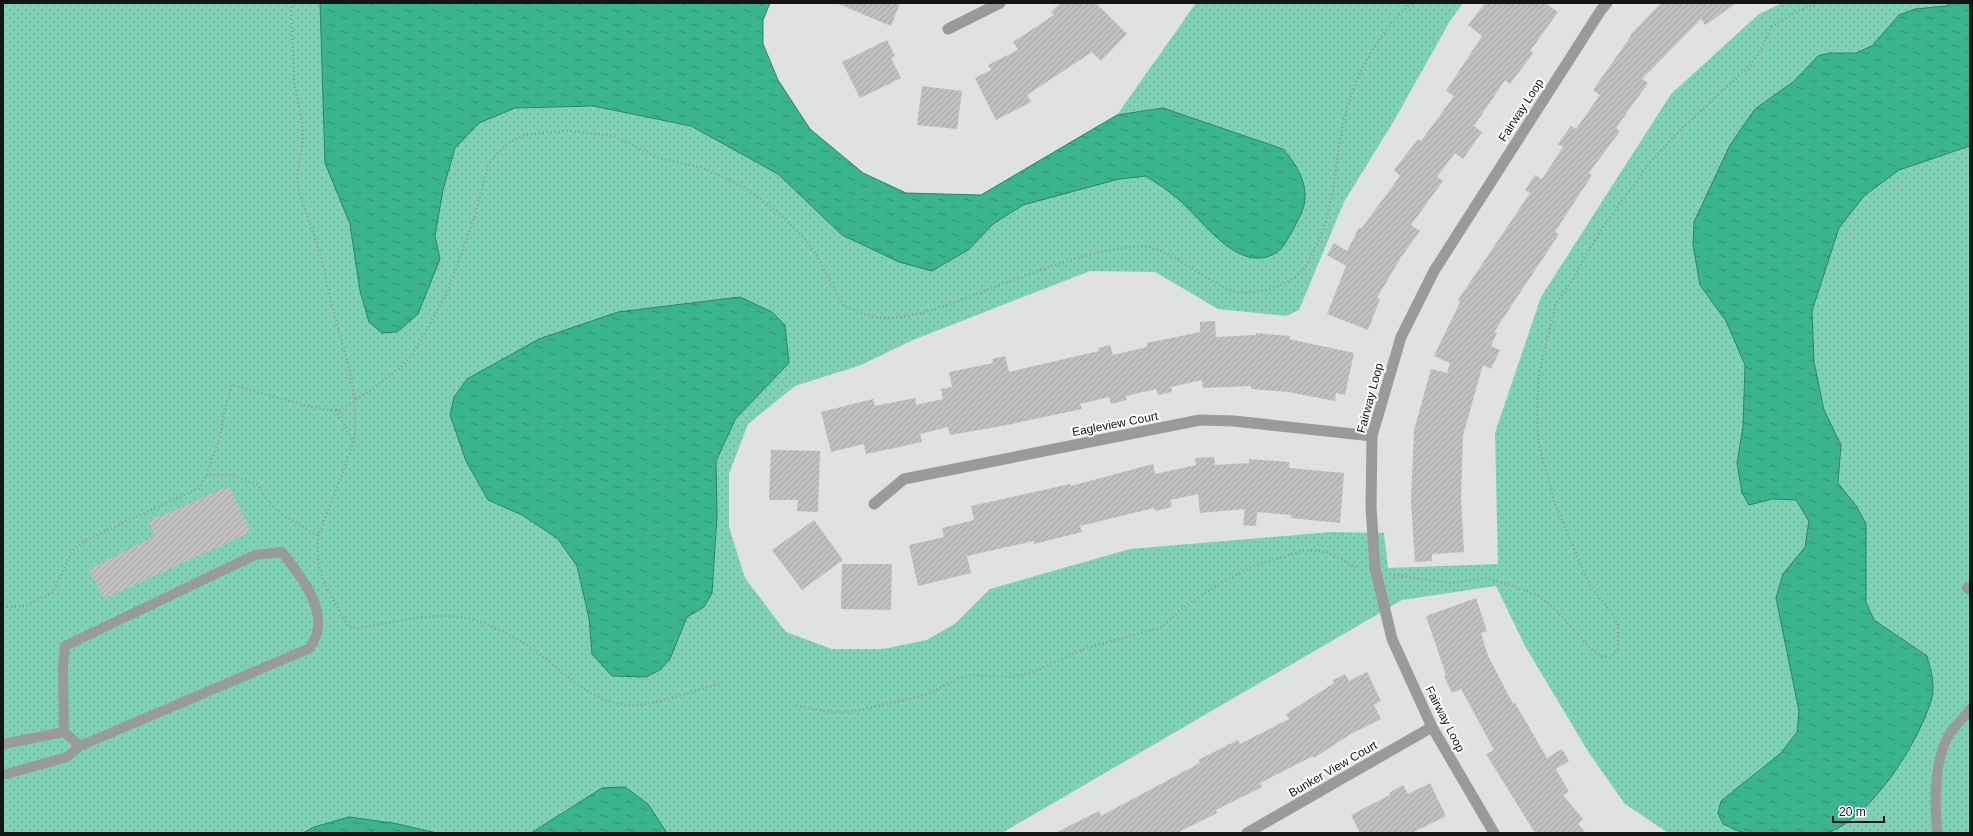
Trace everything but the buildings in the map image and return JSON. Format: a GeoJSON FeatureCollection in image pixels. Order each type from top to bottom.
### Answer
{"type":"FeatureCollection","features":[{"type":"Feature","properties":{"kind":"street"},"geometry":{"type":"LineString","coordinates":[[948,30],[1000,3]]}},
{"type":"Feature","properties":{"kind":"street","name":"Fairway Loop"},"geometry":{"type":"LineString","coordinates":[[1494,833],[1432,727],[1392,639],[1375,568],[1372,507],[1372,436],[1401,337],[1434,270],[1597,16],[1607,3]]}},
{"type":"Feature","properties":{"kind":"street","name":"Eagleview Court"},"geometry":{"type":"LineString","coordinates":[[874,504],[904,479],[1200,420],[1234,421],[1372,436]]}},
{"type":"Feature","properties":{"kind":"street","name":"Bunker View Court"},"geometry":{"type":"LineString","coordinates":[[1247,833],[1432,727]]}},
{"type":"Feature","properties":{"kind":"lane"},"geometry":{"type":"LineString","coordinates":[[3,775],[67,757],[80,746],[310,648],[317,634],[317,610],[303,580],[282,552],[254,555],[65,646],[63,666],[64,732],[80,746]]}},
{"type":"Feature","properties":{"kind":"lane"},"geometry":{"type":"LineString","coordinates":[[1937,833],[1938,777],[1944,745],[1951,732],[1963,720],[1970,709]]}},
{"type":"Feature","properties":{"kind":"lane"},"geometry":{"type":"LineString","coordinates":[[3,744],[64,732]]}},
{"type":"Feature","properties":{"kind":"path"},"geometry":{"type":"LineString","coordinates":[[291,3],[294,82],[302,122],[302,141],[297,177],[299,191],[321,256],[331,302],[349,366],[355,401],[353,441],[319,536],[317,547],[318,564],[324,583],[348,626],[356,628],[418,618],[461,618],[503,632],[537,653],[584,689],[600,698],[616,703],[635,705],[656,701],[719,684]]}},
{"type":"Feature","properties":{"kind":"path"},"geometry":{"type":"LineString","coordinates":[[3,607],[26,606],[53,592],[73,550],[86,540],[199,488],[206,475],[220,438],[225,409],[232,385],[312,406],[340,410],[355,401],[408,360],[442,304],[461,258],[475,215],[484,178],[496,154],[507,144],[521,136],[538,133],[569,131],[614,136],[659,158],[702,168],[742,186],[779,213],[804,238],[815,253],[844,306],[880,318],[900,317],[934,309],[1095,253],[1121,248],[1148,247],[1183,262],[1214,282],[1232,291],[1262,291],[1279,286],[1300,272],[1312,256],[1332,205],[1344,118],[1361,70],[1372,49],[1387,29],[1412,3]]}},
{"type":"Feature","properties":{"kind":"path"},"geometry":{"type":"LineString","coordinates":[[1394,575],[1434,582],[1451,583],[1487,578],[1502,582],[1537,595],[1564,617],[1591,649],[1601,656],[1611,657],[1618,648],[1618,625],[1611,612],[1590,586],[1580,563],[1554,501],[1538,441],[1537,408],[1539,374],[1553,309],[1556,302],[1574,278],[1584,258],[1606,223],[1648,165],[1686,124],[1749,68],[1759,53],[1772,26],[1798,11],[1818,3]]}},
{"type":"Feature","properties":{"kind":"path"},"geometry":{"type":"LineString","coordinates":[[335,410],[353,441]]}},
{"type":"Feature","properties":{"kind":"path"},"geometry":{"type":"LineString","coordinates":[[206,475],[232,475],[258,485],[269,502],[283,515],[319,536]]}},
{"type":"Feature","properties":{"kind":"path"},"geometry":{"type":"LineString","coordinates":[[796,706],[830,712],[851,712],[925,695],[959,678],[971,675],[1012,677],[1031,673],[1083,649],[1162,627],[1186,606],[1217,585],[1254,566],[1305,550],[1327,552],[1356,567]]}},
{"type":"Feature","properties":{"kind":"shaded area"},"geometry":{"type":"Polygon","coordinates":[[[3,3],[770,3],[763,20],[763,44],[778,80],[810,129],[863,173],[906,193],[981,195],[1117,115],[1196,3],[1463,3],[1450,21],[1395,119],[1344,202],[1299,310],[1286,316],[1218,309],[1155,272],[1090,271],[913,340],[861,365],[795,386],[748,424],[729,474],[729,527],[745,578],[786,632],[832,649],[883,649],[927,640],[956,623],[990,589],[1130,549],[1331,532],[1384,533],[1388,568],[1498,564],[1495,433],[1541,297],[1671,94],[1759,14],[1782,3],[1970,3],[1970,833],[1668,833],[1625,804],[1589,753],[1525,646],[1496,586],[1402,600],[1002,833],[3,833],[3,3]]]}},
{"type":"Feature","properties":{"kind":"water"},"geometry":{"type":"Polygon","coordinates":[[[320,3],[770,3],[763,20],[763,44],[778,80],[810,129],[863,173],[906,193],[981,195],[1117,115],[1163,108],[1283,149],[1294,163],[1302,179],[1305,196],[1304,205],[1290,235],[1280,250],[1262,258],[1248,257],[1235,251],[1222,242],[1178,199],[1146,176],[1119,179],[1023,205],[993,224],[968,250],[932,271],[899,262],[842,235],[778,174],[691,126],[593,106],[515,108],[479,123],[455,148],[443,190],[435,236],[440,259],[418,314],[397,332],[382,333],[369,322],[360,291],[350,224],[325,163],[320,3]]]}},
{"type":"Feature","properties":{"kind":"water"},"geometry":{"type":"Polygon","coordinates":[[[1951,3],[1970,3],[1970,146],[1899,170],[1864,196],[1839,228],[1812,311],[1814,362],[1824,410],[1841,445],[1838,483],[1857,507],[1866,524],[1866,602],[1874,620],[1927,656],[1932,678],[1933,690],[1931,701],[1916,737],[1892,776],[1862,810],[1846,823],[1830,832],[1816,834],[1752,833],[1737,831],[1723,824],[1718,813],[1721,801],[1781,753],[1797,732],[1799,711],[1776,598],[1783,574],[1805,547],[1809,521],[1796,500],[1772,499],[1749,505],[1742,493],[1737,463],[1743,427],[1745,365],[1726,321],[1700,285],[1693,245],[1694,222],[1730,145],[1755,109],[1793,82],[1818,56],[1830,53],[1856,53],[1872,46],[1899,15],[1915,9],[1946,6],[1951,3]]]}},
{"type":"Feature","properties":{"kind":"water"},"geometry":{"type":"Polygon","coordinates":[[[740,297],[772,312],[785,325],[789,363],[736,418],[716,461],[717,516],[712,593],[704,607],[687,617],[670,659],[660,670],[646,677],[612,676],[592,654],[589,618],[577,566],[558,539],[522,515],[488,500],[466,461],[450,415],[454,397],[467,379],[539,339],[618,312],[740,297]]]}},
{"type":"Feature","properties":{"kind":"water"},"geometry":{"type":"Polygon","coordinates":[[[625,787],[648,804],[667,833],[531,833],[602,788],[625,787]]]}},
{"type":"Feature","properties":{"kind":"water"},"geometry":{"type":"Polygon","coordinates":[[[349,817],[393,823],[437,833],[303,833],[314,827],[349,817]]]}}]}
